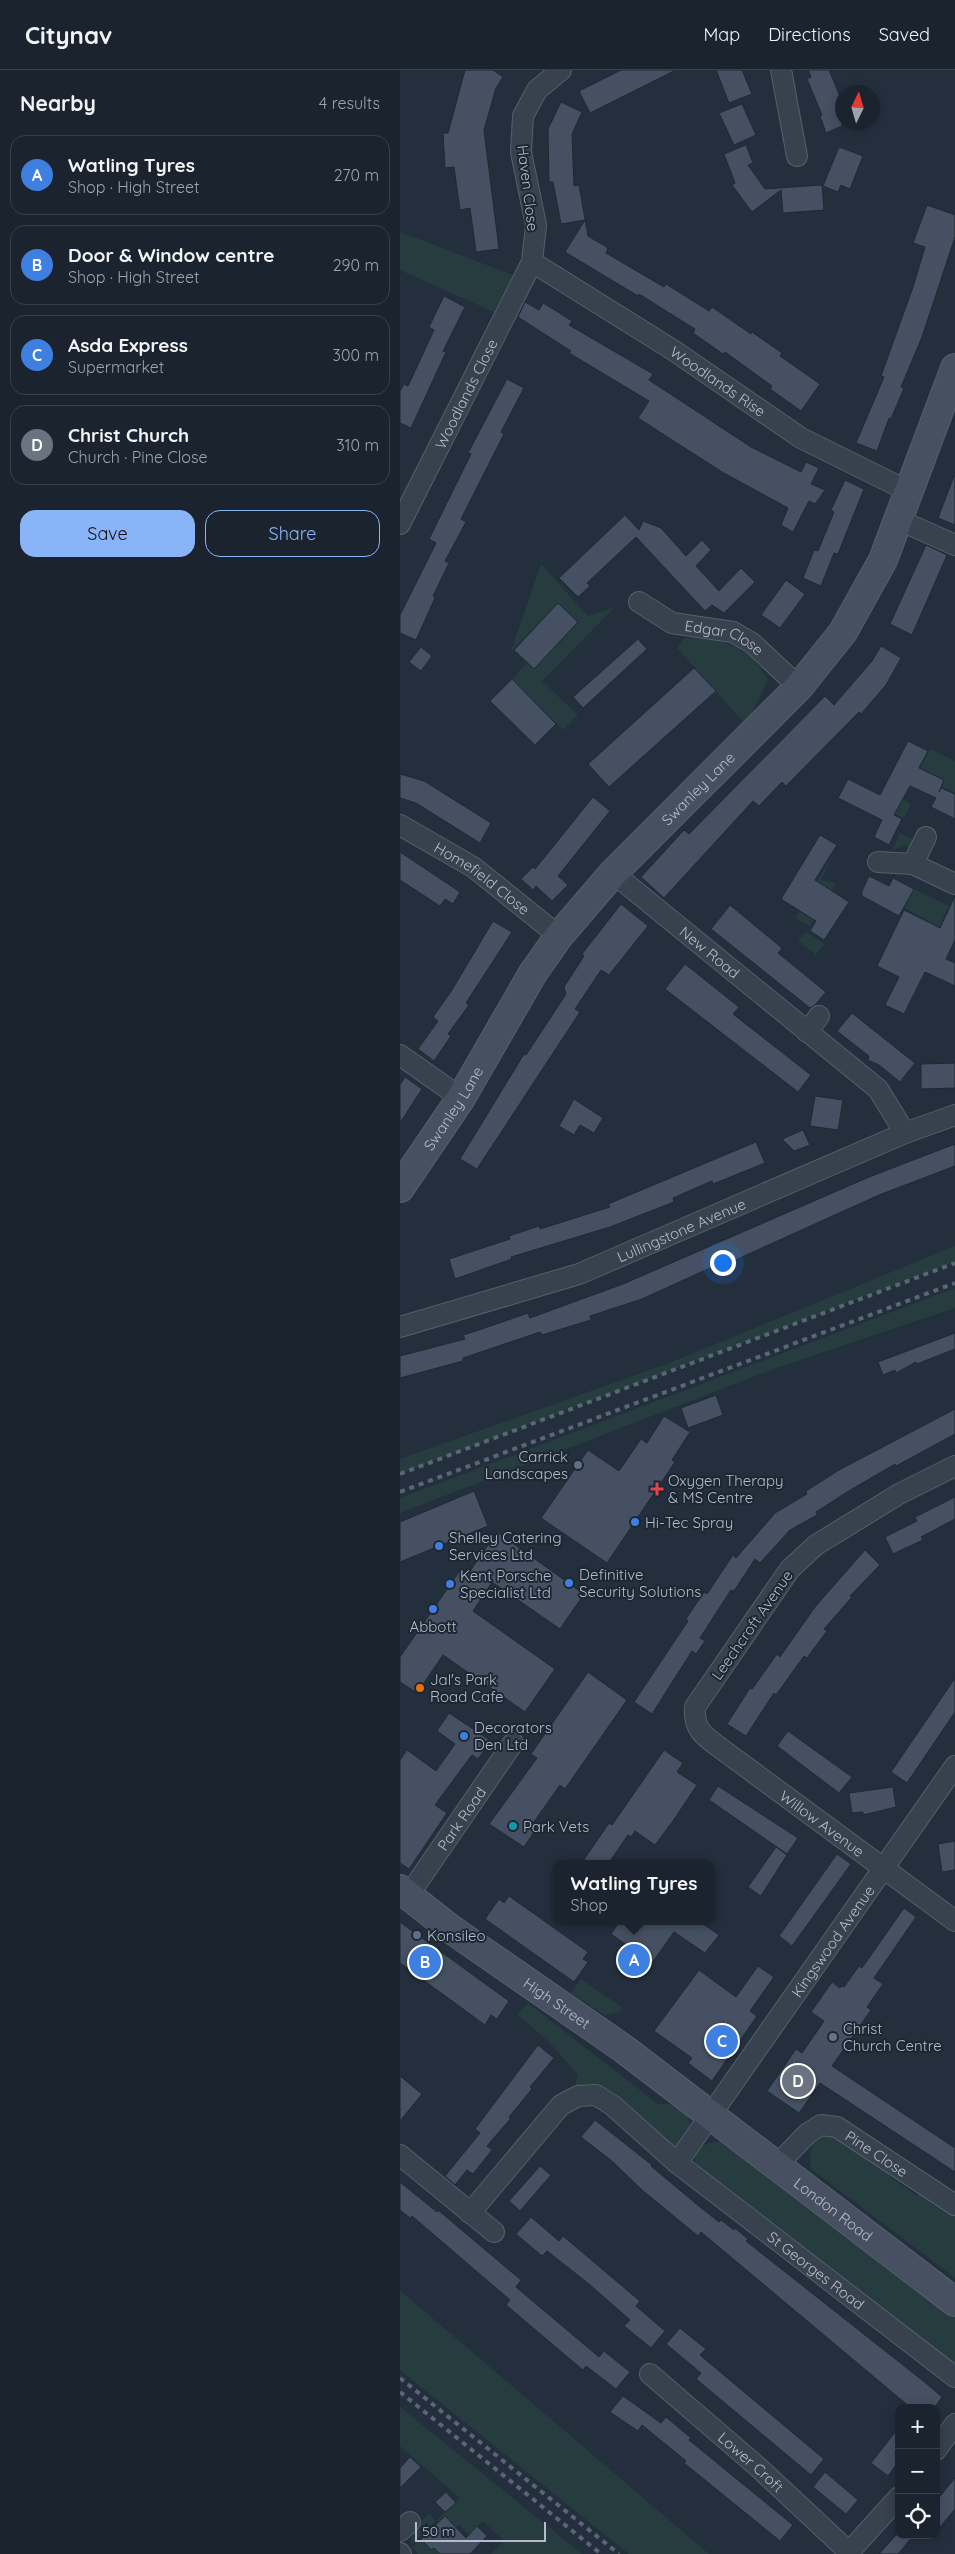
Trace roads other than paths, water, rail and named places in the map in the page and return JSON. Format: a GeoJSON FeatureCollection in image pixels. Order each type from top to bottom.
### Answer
{"type":"FeatureCollection","features":[{"type":"Feature","properties":{"kind":"main road","name":"Swanley Lane"},"geometry":{"type":"LineString","coordinates":[[400,1188],[461,1098],[533,973],[559,936],[613,873],[799,687],[843,632],[883,560],[955,368]]}},
{"type":"Feature","properties":{"kind":"main road","name":"High Street"},"geometry":{"type":"LineString","coordinates":[[403,1892],[451,1928],[624,2049],[710,2116]]}},
{"type":"Feature","properties":{"kind":"main road","name":"London Road"},"geometry":{"type":"LineString","coordinates":[[710,2116],[955,2302]]}},
{"type":"Feature","properties":{"kind":"street","name":"Haven Close"},"geometry":{"type":"LineString","coordinates":[[532,262],[536,225],[521,152],[523,116],[537,90],[562,70]]}},
{"type":"Feature","properties":{"kind":"street"},"geometry":{"type":"LineString","coordinates":[[780,70],[797,156]]}},
{"type":"Feature","properties":{"kind":"street","name":"Woodlands Rise"},"geometry":{"type":"LineString","coordinates":[[532,262],[673,350],[801,438],[910,492]]}},
{"type":"Feature","properties":{"kind":"street","name":"Woodlands Close"},"geometry":{"type":"LineString","coordinates":[[400,524],[532,262]]}},
{"type":"Feature","properties":{"kind":"street"},"geometry":{"type":"LineString","coordinates":[[899,520],[955,544]]}},
{"type":"Feature","properties":{"kind":"street","name":"Edgar Close"},"geometry":{"type":"LineString","coordinates":[[639,602],[672,623],[733,632],[752,643],[799,687]]}},
{"type":"Feature","properties":{"kind":"street","name":"Homefield Close"},"geometry":{"type":"LineString","coordinates":[[400,825],[473,867],[559,936]]}},
{"type":"Feature","properties":{"kind":"street"},"geometry":{"type":"LineString","coordinates":[[913,864],[926,837]]}},
{"type":"Feature","properties":{"kind":"street"},"geometry":{"type":"LineString","coordinates":[[878,862],[913,864],[955,884]]}},
{"type":"Feature","properties":{"kind":"street","name":"New Road"},"geometry":{"type":"LineString","coordinates":[[613,873],[878,1089],[905,1133]]}},
{"type":"Feature","properties":{"kind":"street"},"geometry":{"type":"LineString","coordinates":[[806,1032],[819,1016]]}},
{"type":"Feature","properties":{"kind":"street"},"geometry":{"type":"LineString","coordinates":[[400,1055],[461,1098]]}},
{"type":"Feature","properties":{"kind":"street","name":"Lullingstone Avenue"},"geometry":{"type":"LineString","coordinates":[[400,1327],[579,1274],[905,1133],[955,1114]]}},
{"type":"Feature","properties":{"kind":"street","name":"Leechcroft Avenue"},"geometry":{"type":"LineString","coordinates":[[694,1722],[695,1707],[790,1569],[816,1545],[844,1526],[955,1466]]}},
{"type":"Feature","properties":{"kind":"street","name":"Willow Avenue"},"geometry":{"type":"LineString","coordinates":[[694,1722],[700,1732],[720,1748],[955,1921]]}},
{"type":"Feature","properties":{"kind":"street","name":"Park Road"},"geometry":{"type":"LineString","coordinates":[[403,1892],[513,1743]]}},
{"type":"Feature","properties":{"kind":"street","name":"Kingswood Avenue"},"geometry":{"type":"LineString","coordinates":[[710,2116],[955,1766]]}},
{"type":"Feature","properties":{"kind":"street","name":"St Georges Road"},"geometry":{"type":"LineString","coordinates":[[470,2213],[561,2105],[578,2096],[596,2095],[612,2105],[677,2163],[955,2377]]}},
{"type":"Feature","properties":{"kind":"street"},"geometry":{"type":"LineString","coordinates":[[677,2163],[710,2116]]}},
{"type":"Feature","properties":{"kind":"street","name":"Pine Close"},"geometry":{"type":"LineString","coordinates":[[776,2166],[808,2133],[821,2125],[837,2127],[955,2205]]}},
{"type":"Feature","properties":{"kind":"street"},"geometry":{"type":"LineString","coordinates":[[400,2155],[494,2232]]}},
{"type":"Feature","properties":{"kind":"street","name":"Lower Croft"},"geometry":{"type":"LineString","coordinates":[[650,2374],[758,2467],[850,2553],[895,2502]]}},
{"type":"Feature","properties":{"kind":"street"},"geometry":{"type":"LineString","coordinates":[[937,2449],[955,2424]]}},
{"type":"Feature","properties":{"kind":"railway"},"geometry":{"type":"LineString","coordinates":[[400,1474],[955,1263]]}},
{"type":"Feature","properties":{"kind":"railway"},"geometry":{"type":"LineString","coordinates":[[400,1492],[955,1283]]}},
{"type":"Feature","properties":{"kind":"railway"},"geometry":{"type":"LineString","coordinates":[[400,2378],[619,2554]]}},
{"type":"Feature","properties":{"kind":"railway"},"geometry":{"type":"LineString","coordinates":[[400,2392],[601,2554]]}},
{"type":"Feature","properties":{"kind":"place","name":"Carrick Landscapes"},"geometry":{"type":"Point","coordinates":[578,1465]}},
{"type":"Feature","properties":{"kind":"place","name":"Oxygen Therapy & MS Centre"},"geometry":{"type":"Point","coordinates":[657,1489]}},
{"type":"Feature","properties":{"kind":"place","name":"Hi-Tec Spray"},"geometry":{"type":"Point","coordinates":[635,1522]}},
{"type":"Feature","properties":{"kind":"place","name":"Shelley Catering Services Ltd"},"geometry":{"type":"Point","coordinates":[439,1546]}},
{"type":"Feature","properties":{"kind":"place","name":"Definitive Security Solutions"},"geometry":{"type":"Point","coordinates":[569,1583]}},
{"type":"Feature","properties":{"kind":"place","name":"Kent Porsche Specialist Ltd"},"geometry":{"type":"Point","coordinates":[450,1584]}},
{"type":"Feature","properties":{"kind":"place","name":"Abbott"},"geometry":{"type":"Point","coordinates":[433,1609]}},
{"type":"Feature","properties":{"kind":"place","name":"Jal's Park Road Cafe"},"geometry":{"type":"Point","coordinates":[420,1688]}},
{"type":"Feature","properties":{"kind":"place","name":"Decorators Den Ltd"},"geometry":{"type":"Point","coordinates":[464,1736]}},
{"type":"Feature","properties":{"kind":"place","name":"Park Vets"},"geometry":{"type":"Point","coordinates":[513,1826]}},
{"type":"Feature","properties":{"kind":"place","name":"Konsileo"},"geometry":{"type":"Point","coordinates":[417,1935]}},
{"type":"Feature","properties":{"kind":"place","name":"Watling Tyres"},"geometry":{"type":"Point","coordinates":[634,1960]}},
{"type":"Feature","properties":{"kind":"place","name":"Door & Window centre"},"geometry":{"type":"Point","coordinates":[425,1962]}},
{"type":"Feature","properties":{"kind":"place","name":"Christ Church Centre"},"geometry":{"type":"Point","coordinates":[833,2037]}},
{"type":"Feature","properties":{"kind":"place","name":"Asda Express"},"geometry":{"type":"Point","coordinates":[722,2041]}},
{"type":"Feature","properties":{"kind":"place","name":"Christ Church"},"geometry":{"type":"Point","coordinates":[798,2081]}}]}
